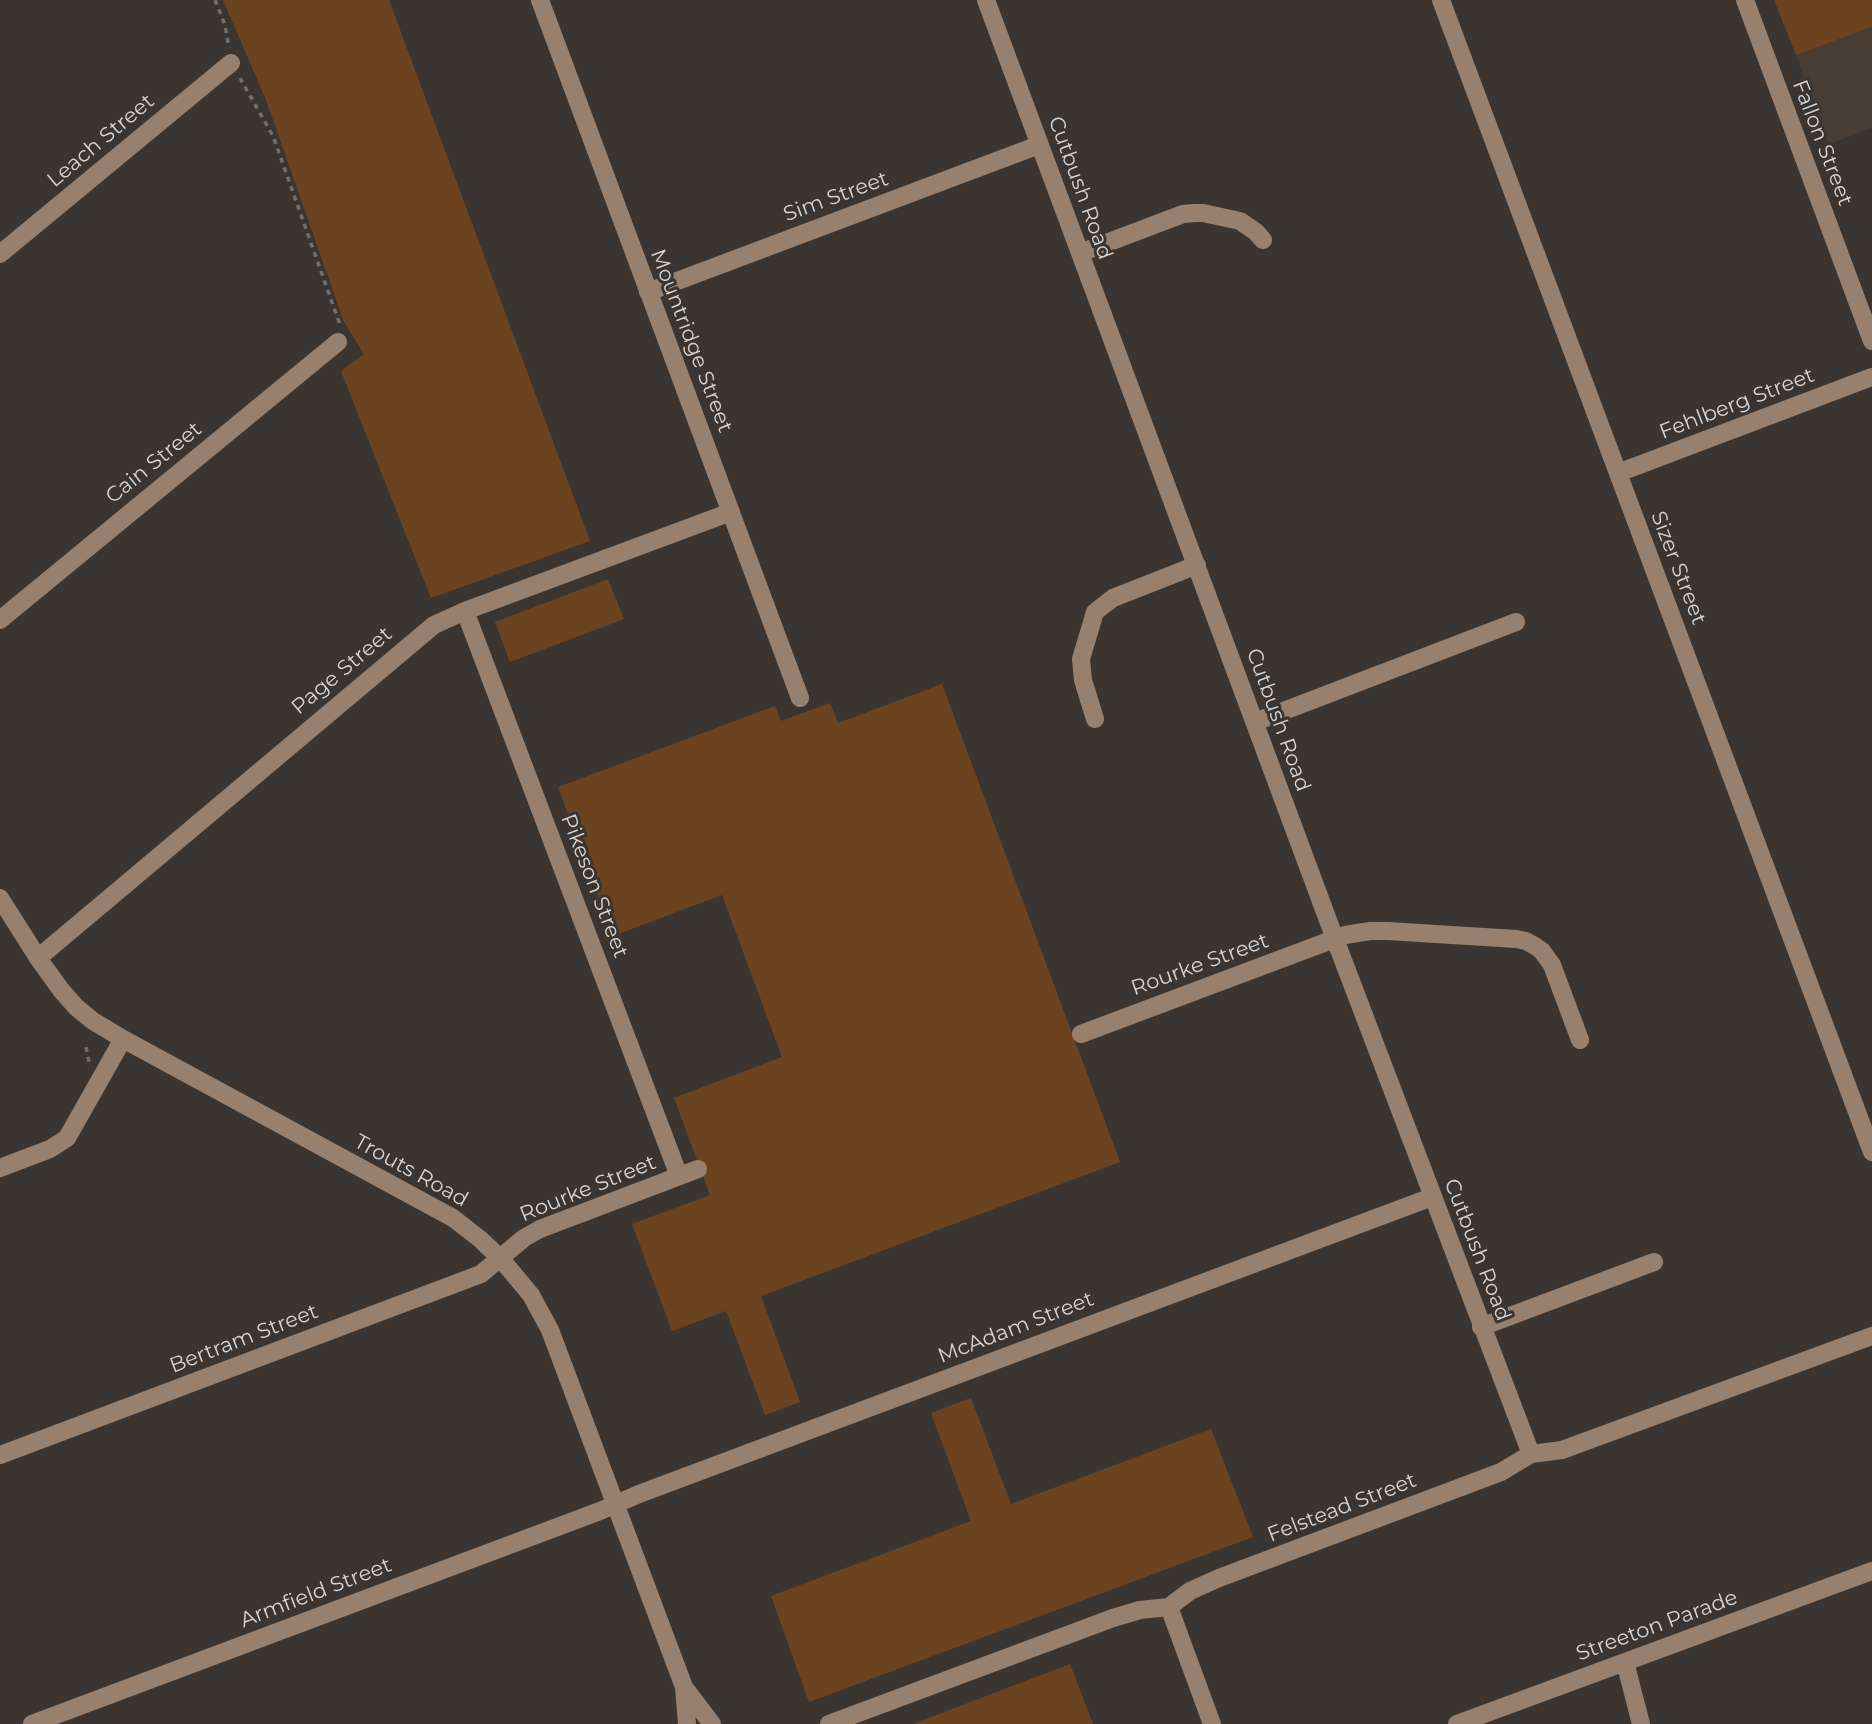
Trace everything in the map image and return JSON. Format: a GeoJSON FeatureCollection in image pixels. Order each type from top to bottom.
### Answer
{"type":"FeatureCollection","features":[{"type":"Feature","properties":{"kind":"street","name":"Mountridge Street"},"geometry":{"type":"LineString","coordinates":[[540,0],[800,698]]}},
{"type":"Feature","properties":{"kind":"street","name":"Cutbush Road"},"geometry":{"type":"LineString","coordinates":[[986,0],[1335,939],[1531,1454]]}},
{"type":"Feature","properties":{"kind":"street","name":"Sizer Street"},"geometry":{"type":"LineString","coordinates":[[1441,0],[1872,1152]]}},
{"type":"Feature","properties":{"kind":"street","name":"Fallon Street"},"geometry":{"type":"LineString","coordinates":[[1745,0],[1872,341]]}},
{"type":"Feature","properties":{"kind":"street","name":"Leach Street"},"geometry":{"type":"LineString","coordinates":[[0,254],[231,63]]}},
{"type":"Feature","properties":{"kind":"street","name":"Sim Street"},"geometry":{"type":"LineString","coordinates":[[648,292],[1040,145]]}},
{"type":"Feature","properties":{"kind":"street"},"geometry":{"type":"LineString","coordinates":[[1080,253],[1194,213],[1240,221],[1263,240]]}},
{"type":"Feature","properties":{"kind":"street","name":"Cain Street"},"geometry":{"type":"LineString","coordinates":[[0,620],[338,342]]}},
{"type":"Feature","properties":{"kind":"street","name":"Fehlberg Street"},"geometry":{"type":"LineString","coordinates":[[1618,473],[1872,377]]}},
{"type":"Feature","properties":{"kind":"street","name":"Page Street"},"geometry":{"type":"LineString","coordinates":[[37,958],[434,625],[731,512]]}},
{"type":"Feature","properties":{"kind":"street"},"geometry":{"type":"LineString","coordinates":[[1096,719],[1083,680],[1080,659],[1095,612],[1113,598],[1197,565]]}},
{"type":"Feature","properties":{"kind":"street","name":"Pikeson Street"},"geometry":{"type":"LineString","coordinates":[[465,611],[679,1177]]}},
{"type":"Feature","properties":{"kind":"street"},"geometry":{"type":"LineString","coordinates":[[1255,722],[1516,622]]}},
{"type":"Feature","properties":{"kind":"street","name":"Trouts Road"},"geometry":{"type":"LineString","coordinates":[[0,898],[37,958],[61,990],[93,1021],[453,1218],[501,1259],[531,1295],[550,1330],[684,1687],[687,1724]]}},
{"type":"Feature","properties":{"kind":"street","name":"Rourke Street"},"geometry":{"type":"LineString","coordinates":[[1081,1034],[1349,934],[1379,931],[1526,941],[1542,951],[1552,965],[1580,1040]]}},
{"type":"Feature","properties":{"kind":"street"},"geometry":{"type":"LineString","coordinates":[[0,1168],[50,1149],[67,1138],[123,1039]]}},
{"type":"Feature","properties":{"kind":"street","name":"Rourke Street"},"geometry":{"type":"LineString","coordinates":[[501,1259],[524,1238],[540,1229],[698,1169]]}},
{"type":"Feature","properties":{"kind":"street","name":"McAdam Street"},"geometry":{"type":"LineString","coordinates":[[616,1504],[1432,1197]]}},
{"type":"Feature","properties":{"kind":"street","name":"Bertram Street"},"geometry":{"type":"LineString","coordinates":[[0,1455],[481,1274],[501,1259]]}},
{"type":"Feature","properties":{"kind":"street"},"geometry":{"type":"LineString","coordinates":[[1482,1327],[1654,1262]]}},
{"type":"Feature","properties":{"kind":"street","name":"Felstead Street"},"geometry":{"type":"LineString","coordinates":[[829,1724],[1113,1618],[1140,1610],[1169,1607],[1190,1591],[1219,1578],[1507,1470],[1531,1454],[1562,1450],[1872,1336]]}},
{"type":"Feature","properties":{"kind":"street","name":"Armfield Street"},"geometry":{"type":"LineString","coordinates":[[32,1724],[616,1504]]}},
{"type":"Feature","properties":{"kind":"street","name":"Streeton Parade"},"geometry":{"type":"LineString","coordinates":[[1457,1724],[1872,1571]]}},
{"type":"Feature","properties":{"kind":"street"},"geometry":{"type":"LineString","coordinates":[[1169,1607],[1212,1724]]}},
{"type":"Feature","properties":{"kind":"street"},"geometry":{"type":"LineString","coordinates":[[1625,1662],[1641,1724]]}},
{"type":"Feature","properties":{"kind":"street","name":"Trouts Road"},"geometry":{"type":"LineString","coordinates":[[684,1687],[712,1724]]}},
{"type":"Feature","properties":{"kind":"path"},"geometry":{"type":"LineString","coordinates":[[215,0],[225,25],[231,63],[273,136],[339,322],[338,342]]}},
{"type":"Feature","properties":{"kind":"path"},"geometry":{"type":"LineString","coordinates":[[86,1047],[90,1060],[88,1070]]}},
{"type":"Feature","properties":{"kind":"shaded area"},"geometry":{"type":"Polygon","coordinates":[[[223,0],[389,0],[590,541],[431,598],[341,371],[364,354],[344,322],[266,100],[223,0]]]}},
{"type":"Feature","properties":{"kind":"shaded area"},"geometry":{"type":"Polygon","coordinates":[[[1774,0],[1872,0],[1872,27],[1796,55],[1774,0]]]}},
{"type":"Feature","properties":{"kind":"shaded area"},"geometry":{"type":"Polygon","coordinates":[[[1872,27],[1872,128],[1829,144],[1796,55],[1872,27]]]}},
{"type":"Feature","properties":{"kind":"shaded area"},"geometry":{"type":"Polygon","coordinates":[[[608,579],[624,619],[510,662],[495,622],[608,579]]]}},
{"type":"Feature","properties":{"kind":"shaded area"},"geometry":{"type":"Polygon","coordinates":[[[942,684],[1120,1162],[761,1296],[800,1402],[765,1415],[726,1311],[672,1331],[632,1224],[710,1195],[674,1098],[782,1057],[722,895],[613,936],[558,787],[775,706],[781,721],[830,703],[838,723],[942,684]]]}},
{"type":"Feature","properties":{"kind":"shaded area"},"geometry":{"type":"Polygon","coordinates":[[[971,1398],[1011,1504],[1211,1429],[1253,1537],[809,1702],[771,1596],[971,1521],[931,1413],[971,1398]]]}},
{"type":"Feature","properties":{"kind":"shaded area"},"geometry":{"type":"Polygon","coordinates":[[[1070,1664],[1093,1724],[913,1724],[1070,1664]]]}}]}
